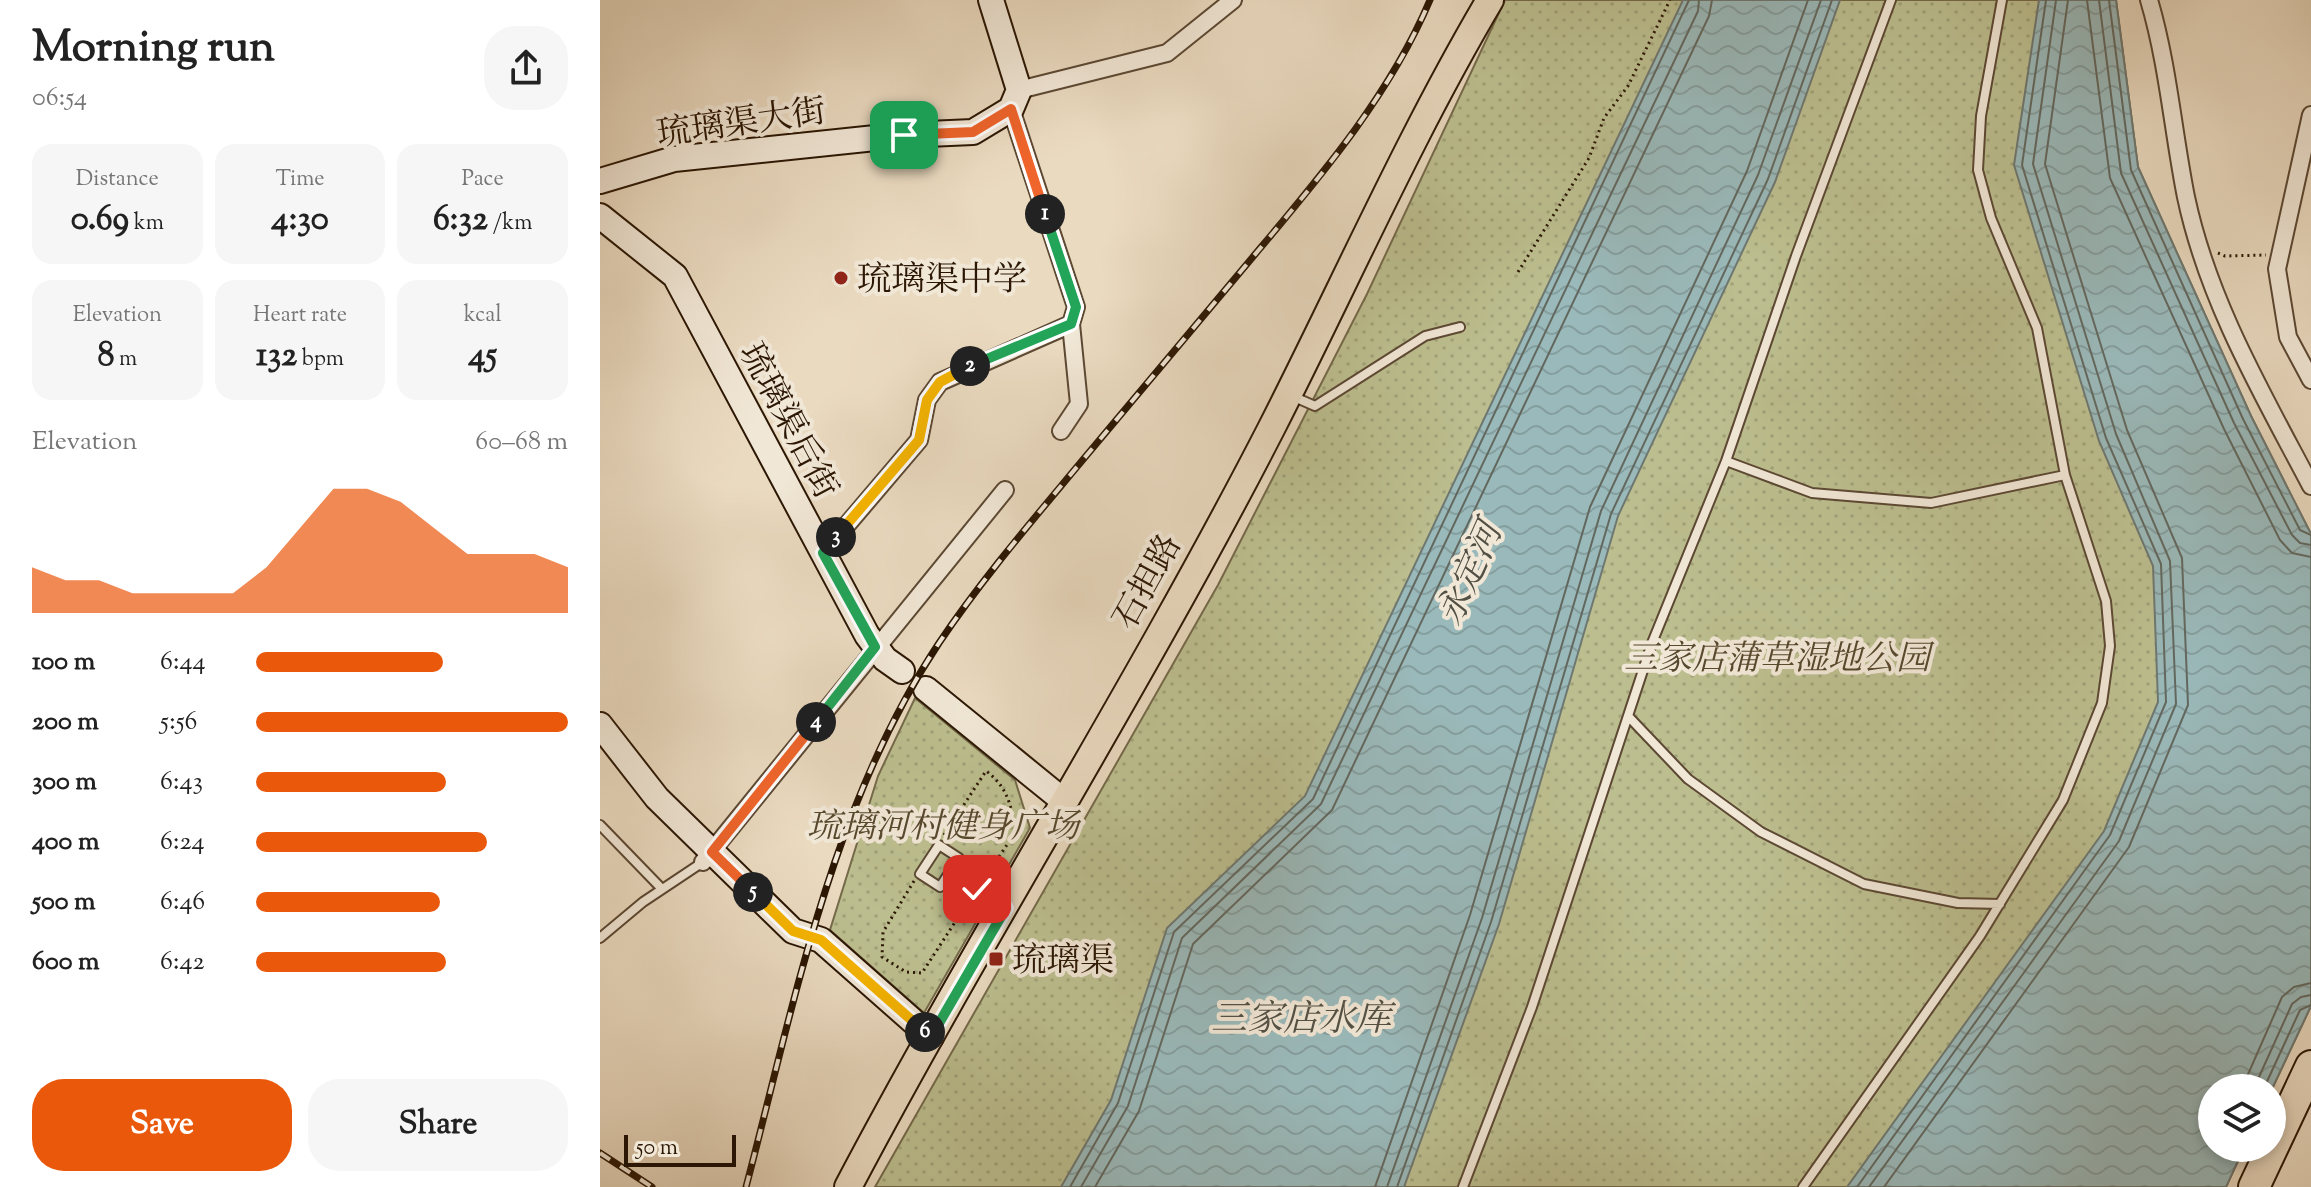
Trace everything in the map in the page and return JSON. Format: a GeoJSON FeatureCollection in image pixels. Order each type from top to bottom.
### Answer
{"type":"FeatureCollection","features":[{"type":"Feature","properties":{"kind":"highway"},"geometry":{"type":"LineString","coordinates":[[2254,1187],[2311,1066]]}},
{"type":"Feature","properties":{"kind":"highway"},"geometry":{"type":"LineString","coordinates":[[2275,1187],[2311,1107]]}},
{"type":"Feature","properties":{"kind":"main road","name":"石担路"},"geometry":{"type":"LineString","coordinates":[[848,1187],[1065,802],[1288,394],[1391,182],[1447,73],[1490,0]]}},
{"type":"Feature","properties":{"kind":"street"},"geometry":{"type":"LineString","coordinates":[[1015,100],[1167,53],[1233,0]]}},
{"type":"Feature","properties":{"kind":"street"},"geometry":{"type":"LineString","coordinates":[[2149,0],[2186,197],[2200,245],[2234,337],[2311,486]]}},
{"type":"Feature","properties":{"kind":"street"},"geometry":{"type":"LineString","coordinates":[[993,3],[1015,100],[1076,307],[1071,324],[1079,404],[1061,431]]}},
{"type":"Feature","properties":{"kind":"street","name":"琉璃渠大街"},"geometry":{"type":"LineString","coordinates":[[600,181],[674,159],[904,135],[973,132],[1015,100]]}},
{"type":"Feature","properties":{"kind":"street"},"geometry":{"type":"LineString","coordinates":[[2311,115],[2277,269],[2288,337],[2311,380]]}},
{"type":"Feature","properties":{"kind":"street","name":"琉璃渠后街"},"geometry":{"type":"LineString","coordinates":[[600,216],[675,276],[875,647],[902,671]]}},
{"type":"Feature","properties":{"kind":"street"},"geometry":{"type":"LineString","coordinates":[[823,553],[919,440],[927,400],[940,382],[1071,324]]}},
{"type":"Feature","properties":{"kind":"street"},"geometry":{"type":"LineString","coordinates":[[708,857],[1005,490]]}},
{"type":"Feature","properties":{"kind":"street"},"geometry":{"type":"LineString","coordinates":[[926,689],[1065,802]]}},
{"type":"Feature","properties":{"kind":"street"},"geometry":{"type":"LineString","coordinates":[[600,725],[708,857],[793,931],[821,940],[931,1037]]}},
{"type":"Feature","properties":{"kind":"lane"},"geometry":{"type":"LineString","coordinates":[[1463,1187],[1532,1007],[1652,643],[1726,461],[1796,256],[1891,0]]}},
{"type":"Feature","properties":{"kind":"lane"},"geometry":{"type":"LineString","coordinates":[[1803,1187],[1918,1029],[2000,904],[2063,800],[2102,703],[2110,646],[2106,601],[2065,475],[2037,328],[1991,218],[1978,170],[1981,116],[2002,0]]}},
{"type":"Feature","properties":{"kind":"lane"},"geometry":{"type":"LineString","coordinates":[[1288,394],[1315,406],[1425,336],[1460,327]]}},
{"type":"Feature","properties":{"kind":"lane"},"geometry":{"type":"LineString","coordinates":[[1726,461],[1812,493],[1931,503],[2065,475]]}},
{"type":"Feature","properties":{"kind":"lane"},"geometry":{"type":"LineString","coordinates":[[1628,716],[1688,779],[1774,839],[1864,884],[1958,903],[2000,904]]}},
{"type":"Feature","properties":{"kind":"lane"},"geometry":{"type":"LineString","coordinates":[[600,825],[662,889]]}},
{"type":"Feature","properties":{"kind":"lane"},"geometry":{"type":"LineString","coordinates":[[939,845],[959,858],[940,887],[920,874],[939,845]]}},
{"type":"Feature","properties":{"kind":"lane"},"geometry":{"type":"LineString","coordinates":[[600,938],[708,857]]}},
{"type":"Feature","properties":{"kind":"lane"},"geometry":{"type":"LineString","coordinates":[[951,870],[1006,908]]}},
{"type":"Feature","properties":{"kind":"path"},"geometry":{"type":"LineString","coordinates":[[1518,272],[1589,158],[1604,118],[1628,86],[1670,0]]}},
{"type":"Feature","properties":{"kind":"path"},"geometry":{"type":"LineString","coordinates":[[2200,245],[2225,256],[2280,254]]}},
{"type":"Feature","properties":{"kind":"path"},"geometry":{"type":"LineString","coordinates":[[920,874],[883,932],[882,957],[906,972],[922,973],[1015,833],[1012,806],[999,781],[986,771],[939,845]]}},
{"type":"Feature","properties":{"kind":"green space","name":"三家店蒲草湿地公园"},"geometry":{"type":"Polygon","coordinates":[[[1505,0],[2116,0],[2138,167],[2251,416],[2311,534],[2311,1006],[2279,1074],[2198,1074],[2198,1162],[2238,1162],[2226,1187],[875,1187],[1218,585],[1367,294],[1505,0]]]}},
{"type":"Feature","properties":{"kind":"green space","name":"琉璃河村健身广场"},"geometry":{"type":"Polygon","coordinates":[[[915,698],[1015,780],[1030,828],[924,1013],[830,930],[878,776],[915,698]]]}},
{"type":"Feature","properties":{"kind":"water","name":"三家店水库"},"geometry":{"type":"Polygon","coordinates":[[[1683,0],[1840,0],[1775,182],[1618,516],[1499,924],[1404,1187],[1061,1187],[1111,1100],[1167,928],[1305,796],[1683,0]]]}},
{"type":"Feature","properties":{"kind":"water"},"geometry":{"type":"Polygon","coordinates":[[[2039,0],[2116,0],[2138,167],[2251,416],[2311,534],[2311,1006],[2279,1074],[2198,1074],[2198,1162],[2238,1162],[2226,1187],[1847,1187],[2104,831],[2158,702],[2153,566],[2099,441],[2014,165],[2039,0]]]}},
{"type":"Feature","properties":{"kind":"railway"},"geometry":{"type":"LineString","coordinates":[[746,1187],[820,906],[870,771],[902,706],[939,643],[990,573],[1351,135],[1394,70],[1430,0]]}},
{"type":"Feature","properties":{"kind":"railway"},"geometry":{"type":"LineString","coordinates":[[600,1153],[652,1187]]}},
{"type":"Feature","properties":{"kind":"place","name":"琉璃渠中学"},"geometry":{"type":"Point","coordinates":[841,278]}},
{"type":"Feature","properties":{"kind":"place","name":"琉璃渠"},"geometry":{"type":"Point","coordinates":[996,959]}},
{"type":"Feature","properties":{"kind":"route"},"geometry":{"type":"LineString","coordinates":[[904,135],[973,132],[1011,109],[1076,307],[1071,324],[1024,342],[940,382],[927,400],[919,440],[823,553],[875,647],[712,852],[793,931],[821,940],[931,1037],[1006,908],[977,889]]}},
{"type":"Feature","properties":{"kind":"water label","name":"永定河"},"geometry":{"type":"Point","coordinates":[1468,573]}}]}
